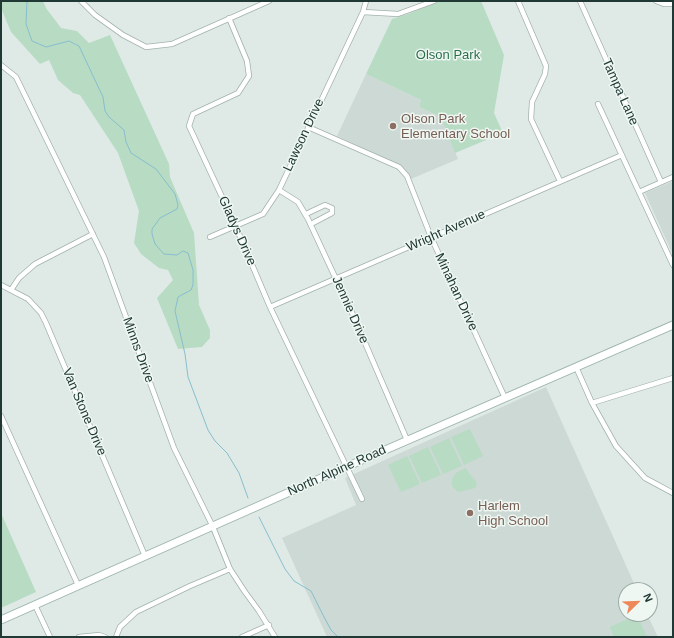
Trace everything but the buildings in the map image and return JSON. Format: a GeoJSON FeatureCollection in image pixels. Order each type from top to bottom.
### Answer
{"type":"FeatureCollection","features":[{"type":"Feature","properties":{"kind":"main road","name":"North Alpine Road"},"geometry":{"type":"LineString","coordinates":[[1,620],[673,324]]}},
{"type":"Feature","properties":{"kind":"street"},"geometry":{"type":"LineString","coordinates":[[81,1],[95,15],[123,35],[146,47],[172,44],[269,1]]}},
{"type":"Feature","properties":{"kind":"street","name":"Lawson Drive"},"geometry":{"type":"LineString","coordinates":[[210,237],[263,214],[279,190],[363,12],[366,1]]}},
{"type":"Feature","properties":{"kind":"street"},"geometry":{"type":"LineString","coordinates":[[363,12],[398,14],[434,1]]}},
{"type":"Feature","properties":{"kind":"street"},"geometry":{"type":"LineString","coordinates":[[518,1],[546,66],[545,74],[532,102],[531,119],[560,181]]}},
{"type":"Feature","properties":{"kind":"street","name":"Tampa Lane"},"geometry":{"type":"LineString","coordinates":[[580,1],[661,182]]}},
{"type":"Feature","properties":{"kind":"street"},"geometry":{"type":"LineString","coordinates":[[656,1],[664,4],[673,4]]}},
{"type":"Feature","properties":{"kind":"street","name":"Gladys Drive"},"geometry":{"type":"LineString","coordinates":[[229,18],[247,61],[249,76],[238,94],[193,114],[190,126],[236,227],[270,307],[362,499]]}},
{"type":"Feature","properties":{"kind":"street","name":"Minns Drive"},"geometry":{"type":"LineString","coordinates":[[1,66],[16,77],[104,256],[174,448],[212,527],[230,569],[275,637]]}},
{"type":"Feature","properties":{"kind":"street"},"geometry":{"type":"LineString","coordinates":[[598,104],[673,265]]}},
{"type":"Feature","properties":{"kind":"street","name":"Minahan Drive"},"geometry":{"type":"LineString","coordinates":[[308,127],[399,167],[411,183],[431,238],[505,398]]}},
{"type":"Feature","properties":{"kind":"street","name":"Wright Avenue"},"geometry":{"type":"LineString","coordinates":[[270,307],[622,154]]}},
{"type":"Feature","properties":{"kind":"street"},"geometry":{"type":"LineString","coordinates":[[639,192],[673,177]]}},
{"type":"Feature","properties":{"kind":"street","name":"Jennie Drive"},"geometry":{"type":"LineString","coordinates":[[279,190],[298,202],[306,214],[335,277],[337,278],[407,440]]}},
{"type":"Feature","properties":{"kind":"street"},"geometry":{"type":"LineString","coordinates":[[306,214],[325,205],[332,208],[332,213],[311,224]]}},
{"type":"Feature","properties":{"kind":"street"},"geometry":{"type":"LineString","coordinates":[[11,290],[19,278],[35,264],[93,234]]}},
{"type":"Feature","properties":{"kind":"street","name":"Van Stone Drive"},"geometry":{"type":"LineString","coordinates":[[1,285],[28,299],[41,312],[145,556]]}},
{"type":"Feature","properties":{"kind":"street"},"geometry":{"type":"LineString","coordinates":[[576,367],[592,403],[616,446],[645,478],[673,493]]}},
{"type":"Feature","properties":{"kind":"street"},"geometry":{"type":"LineString","coordinates":[[592,403],[673,378]]}},
{"type":"Feature","properties":{"kind":"street"},"geometry":{"type":"LineString","coordinates":[[1,416],[78,585]]}},
{"type":"Feature","properties":{"kind":"street"},"geometry":{"type":"LineString","coordinates":[[116,637],[120,627],[136,612],[230,569]]}},
{"type":"Feature","properties":{"kind":"street"},"geometry":{"type":"LineString","coordinates":[[35,605],[50,637]]}},
{"type":"Feature","properties":{"kind":"street"},"geometry":{"type":"LineString","coordinates":[[242,637],[268,625]]}},
{"type":"Feature","properties":{"kind":"street"},"geometry":{"type":"LineString","coordinates":[[79,637],[99,635],[104,637]]}},
{"type":"Feature","properties":{"kind":"shaded area","name":"Olson Park Elementary School"},"geometry":{"type":"Polygon","coordinates":[[[366,74],[421,100],[419,107],[441,117],[458,159],[411,179],[399,165],[337,136],[366,74]]]}},
{"type":"Feature","properties":{"kind":"shaded area"},"geometry":{"type":"Polygon","coordinates":[[[673,181],[673,255],[645,193],[673,181]]]}},
{"type":"Feature","properties":{"kind":"shaded area","name":"Harlem High School"},"geometry":{"type":"Polygon","coordinates":[[[546,387],[633,582],[618,582],[618,622],[651,622],[658,637],[327,637],[282,538],[356,505],[345,478],[546,387]]]}},
{"type":"Feature","properties":{"kind":"green space"},"geometry":{"type":"Polygon","coordinates":[[[1,1],[43,1],[46,8],[61,28],[77,31],[89,43],[110,35],[169,164],[170,177],[194,233],[199,305],[210,330],[210,338],[202,347],[178,349],[157,298],[173,280],[168,270],[159,268],[141,254],[134,243],[139,211],[118,153],[80,95],[73,93],[58,80],[49,60],[40,64],[11,32],[1,8],[1,1]]]}},
{"type":"Feature","properties":{"kind":"green space","name":"Olson Park"},"geometry":{"type":"Polygon","coordinates":[[[440,1],[481,1],[504,55],[494,113],[503,133],[455,153],[441,117],[419,107],[421,100],[366,74],[392,19],[440,1]]]}},
{"type":"Feature","properties":{"kind":"green space"},"geometry":{"type":"Polygon","coordinates":[[[470,429],[483,456],[464,465],[451,437],[470,429]]]}},
{"type":"Feature","properties":{"kind":"green space"},"geometry":{"type":"Polygon","coordinates":[[[449,438],[462,466],[443,474],[430,447],[449,438]]]}},
{"type":"Feature","properties":{"kind":"green space"},"geometry":{"type":"Polygon","coordinates":[[[428,447],[441,475],[422,483],[409,456],[428,447]]]}},
{"type":"Feature","properties":{"kind":"green space"},"geometry":{"type":"Polygon","coordinates":[[[407,456],[420,484],[401,492],[388,465],[407,456]]]}},
{"type":"Feature","properties":{"kind":"green space"},"geometry":{"type":"Polygon","coordinates":[[[465,468],[477,483],[475,488],[458,492],[452,486],[452,479],[456,473],[465,468]]]}},
{"type":"Feature","properties":{"kind":"green space"},"geometry":{"type":"Polygon","coordinates":[[[1,513],[36,592],[1,608],[1,513]]]}},
{"type":"Feature","properties":{"kind":"green space"},"geometry":{"type":"Polygon","coordinates":[[[621,622],[640,622],[647,637],[614,637],[610,627],[621,622]]]}},
{"type":"Feature","properties":{"kind":"waterway"},"geometry":{"type":"LineString","coordinates":[[27,1],[26,24],[32,41],[46,47],[69,41],[79,46],[103,97],[105,111],[109,117],[124,130],[126,142],[131,153],[156,169],[175,194],[178,205],[177,209],[160,218],[152,229],[152,234],[155,244],[164,254],[177,255],[183,251],[188,253],[193,270],[193,285],[191,290],[178,297],[175,311],[185,354],[188,377],[208,430],[215,441],[227,453],[239,473],[248,498]]}},
{"type":"Feature","properties":{"kind":"waterway"},"geometry":{"type":"LineString","coordinates":[[259,517],[285,569],[294,581],[311,591],[331,630],[338,637]]}},
{"type":"Feature","properties":{"kind":"place","name":"Olson Park Elementary School"},"geometry":{"type":"Point","coordinates":[393,126]}},
{"type":"Feature","properties":{"kind":"place","name":"Harlem High School"},"geometry":{"type":"Point","coordinates":[470,513]}}]}
